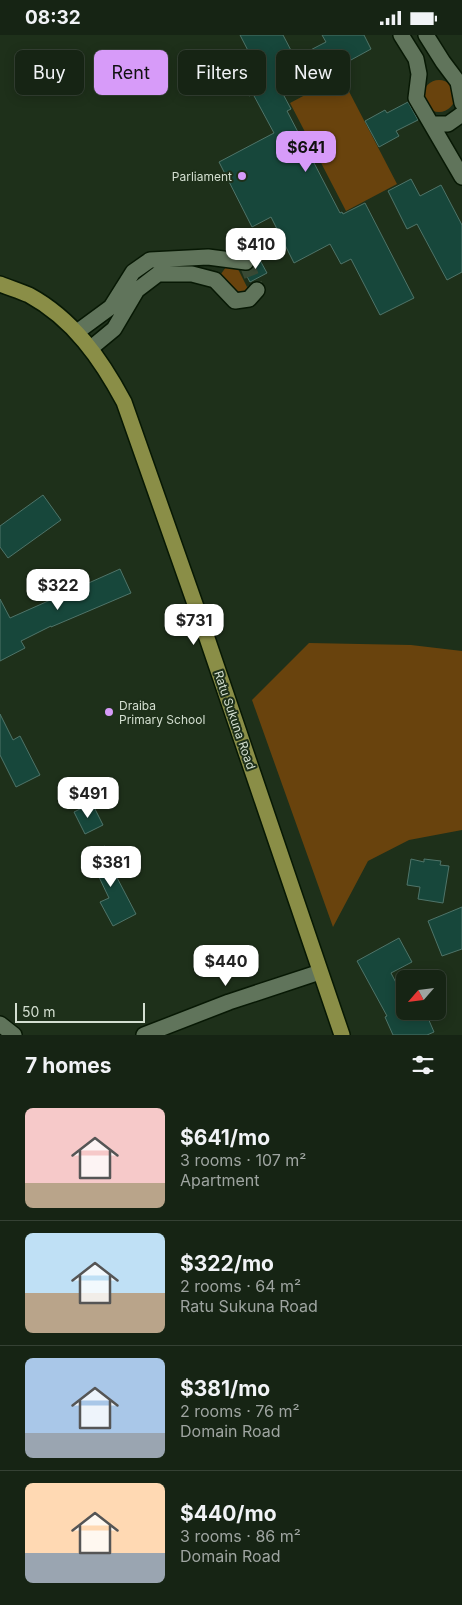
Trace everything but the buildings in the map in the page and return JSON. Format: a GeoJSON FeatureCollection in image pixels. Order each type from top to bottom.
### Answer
{"type":"FeatureCollection","features":[{"type":"Feature","properties":{"kind":"main road","name":"Ratu Sukuna Road"},"geometry":{"type":"LineString","coordinates":[[0,284],[29,295],[54,312],[77,332],[108,371],[124,402],[207,637],[342,1035]]}},
{"type":"Feature","properties":{"kind":"street"},"geometry":{"type":"LineString","coordinates":[[401,35],[416,59],[419,73],[416,98],[462,177]]}},
{"type":"Feature","properties":{"kind":"street"},"geometry":{"type":"LineString","coordinates":[[426,35],[458,82],[462,103]]}},
{"type":"Feature","properties":{"kind":"street"},"geometry":{"type":"LineString","coordinates":[[419,73],[443,62]]}},
{"type":"Feature","properties":{"kind":"street"},"geometry":{"type":"LineString","coordinates":[[432,124],[448,124],[462,114]]}},
{"type":"Feature","properties":{"kind":"street"},"geometry":{"type":"LineString","coordinates":[[77,332],[111,307],[133,272],[150,260],[208,257],[246,262]]}},
{"type":"Feature","properties":{"kind":"street"},"geometry":{"type":"LineString","coordinates":[[91,348],[114,329],[137,290],[158,274],[192,274],[215,280],[235,301],[249,299],[257,290]]}},
{"type":"Feature","properties":{"kind":"street"},"geometry":{"type":"LineString","coordinates":[[144,1035],[229,1002],[320,972]]}},
{"type":"Feature","properties":{"kind":"street"},"geometry":{"type":"LineString","coordinates":[[0,1024],[14,1035]]}},
{"type":"Feature","properties":{"kind":"shaded area"},"geometry":{"type":"Polygon","coordinates":[[[439,80],[450,85],[455,96],[450,107],[439,112],[428,107],[423,96],[428,85],[439,80]]]}},
{"type":"Feature","properties":{"kind":"shaded area"},"geometry":{"type":"Polygon","coordinates":[[[350,93],[397,184],[346,211],[290,103],[305,95],[350,95],[350,93]]]}},
{"type":"Feature","properties":{"kind":"shaded area"},"geometry":{"type":"Polygon","coordinates":[[[234,264],[241,266],[238,269],[248,289],[242,297],[223,279],[221,274],[226,267],[234,264]]]}},
{"type":"Feature","properties":{"kind":"shaded area"},"geometry":{"type":"Polygon","coordinates":[[[309,643],[411,645],[462,651],[462,830],[409,840],[368,861],[333,927],[252,700],[309,643]]]}},
{"type":"Feature","properties":{"kind":"tunnel"},"geometry":{"type":"LineString","coordinates":[[246,262],[257,290]]}},
{"type":"Feature","properties":{"kind":"place","name":"Parliament"},"geometry":{"type":"Point","coordinates":[242,176]}},
{"type":"Feature","properties":{"kind":"place","name":"Draiba Primary School"},"geometry":{"type":"Point","coordinates":[109,712]}}]}
